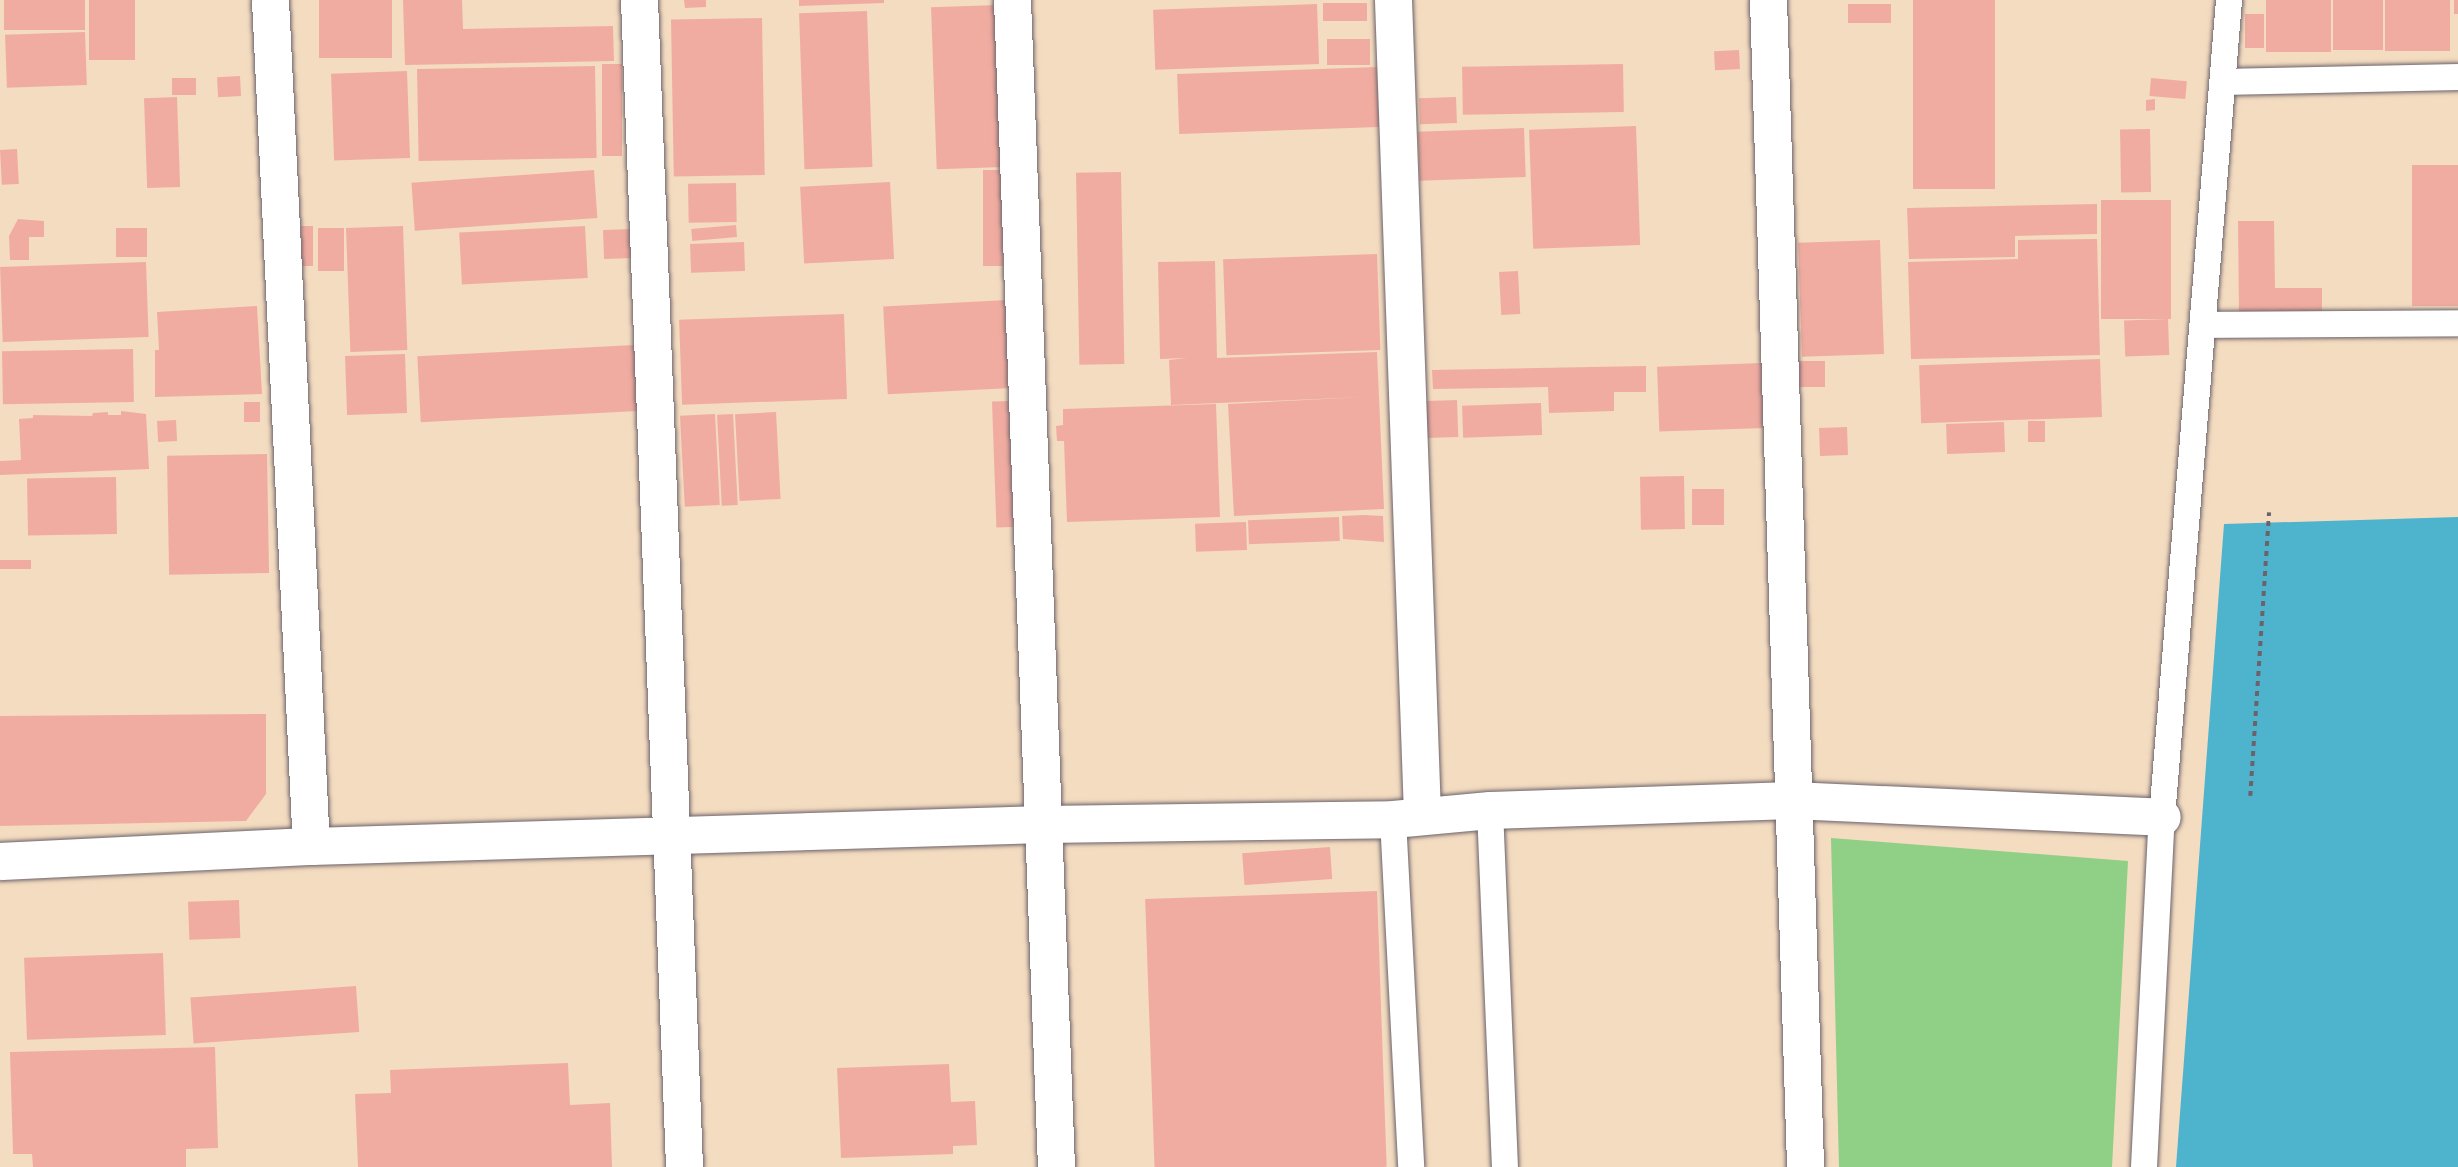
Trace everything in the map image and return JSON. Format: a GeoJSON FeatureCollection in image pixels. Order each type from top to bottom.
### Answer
{"type":"FeatureCollection","features":[{"type":"Feature","properties":{"kind":"street"},"geometry":{"type":"LineString","coordinates":[[270,0],[311,846]]}},
{"type":"Feature","properties":{"kind":"street"},"geometry":{"type":"LineString","coordinates":[[639,0],[669,837],[684,1167]]}},
{"type":"Feature","properties":{"kind":"street"},"geometry":{"type":"LineString","coordinates":[[1012,0],[1056,1167]]}},
{"type":"Feature","properties":{"kind":"street"},"geometry":{"type":"LineString","coordinates":[[1393,0],[1411,1167]]}},
{"type":"Feature","properties":{"kind":"street"},"geometry":{"type":"LineString","coordinates":[[1768,0],[1805,1167]]}},
{"type":"Feature","properties":{"kind":"street"},"geometry":{"type":"LineString","coordinates":[[2144,1167],[2162,817],[2229,0]]}},
{"type":"Feature","properties":{"kind":"street"},"geometry":{"type":"LineString","coordinates":[[2223,82],[2458,77]]}},
{"type":"Feature","properties":{"kind":"street"},"geometry":{"type":"LineString","coordinates":[[2203,325],[2458,323]]}},
{"type":"Feature","properties":{"kind":"street"},"geometry":{"type":"LineString","coordinates":[[0,861],[311,846],[1044,824],[1407,817],[1490,810],[1792,800],[2162,817]]}},
{"type":"Feature","properties":{"kind":"street"},"geometry":{"type":"LineString","coordinates":[[1490,810],[1505,1167]]}},
{"type":"Feature","properties":{"kind":"path"},"geometry":{"type":"LineString","coordinates":[[2250,796],[2269,513]]}},
{"type":"Feature","properties":{"kind":"green space"},"geometry":{"type":"Polygon","coordinates":[[[1831,838],[2128,861],[2112,1167],[1839,1167],[1831,838]]]}},
{"type":"Feature","properties":{"kind":"water"},"geometry":{"type":"Polygon","coordinates":[[[2458,517],[2458,1167],[2176,1167],[2224,524],[2458,517]]]}},
{"type":"Feature","properties":{"kind":"building"},"geometry":{"type":"Polygon","coordinates":[[[4,0],[85,0],[85,30],[4,30],[4,0]]]}},
{"type":"Feature","properties":{"kind":"building"},"geometry":{"type":"Polygon","coordinates":[[[89,0],[135,0],[135,60],[89,60],[89,0]]]}},
{"type":"Feature","properties":{"kind":"building"},"geometry":{"type":"Polygon","coordinates":[[[319,0],[392,0],[392,58],[319,58],[319,0]]]}},
{"type":"Feature","properties":{"kind":"building"},"geometry":{"type":"Polygon","coordinates":[[[403,0],[462,0],[463,29],[613,26],[614,61],[405,65],[403,0]]]}},
{"type":"Feature","properties":{"kind":"building"},"geometry":{"type":"Polygon","coordinates":[[[684,0],[706,0],[706,7],[685,8],[684,0]]]}},
{"type":"Feature","properties":{"kind":"building"},"geometry":{"type":"Polygon","coordinates":[[[799,0],[884,0],[884,3],[799,6],[799,0]]]}},
{"type":"Feature","properties":{"kind":"building"},"geometry":{"type":"Polygon","coordinates":[[[1913,0],[1995,0],[1995,189],[1913,189],[1913,0]]]}},
{"type":"Feature","properties":{"kind":"building"},"geometry":{"type":"Polygon","coordinates":[[[2266,0],[2331,0],[2331,52],[2266,52],[2266,0]]]}},
{"type":"Feature","properties":{"kind":"building"},"geometry":{"type":"Polygon","coordinates":[[[2333,0],[2383,0],[2383,50],[2333,50],[2333,0]]]}},
{"type":"Feature","properties":{"kind":"building"},"geometry":{"type":"Polygon","coordinates":[[[2385,0],[2450,0],[2450,51],[2385,51],[2385,0]]]}},
{"type":"Feature","properties":{"kind":"building"},"geometry":{"type":"Polygon","coordinates":[[[2454,0],[2458,0],[2458,14],[2454,14],[2454,0]]]}},
{"type":"Feature","properties":{"kind":"building"},"geometry":{"type":"Polygon","coordinates":[[[1323,3],[1367,3],[1367,21],[1323,21],[1323,3]]]}},
{"type":"Feature","properties":{"kind":"building"},"geometry":{"type":"Polygon","coordinates":[[[1317,4],[1319,64],[1155,70],[1153,10],[1317,4]]]}},
{"type":"Feature","properties":{"kind":"building"},"geometry":{"type":"Polygon","coordinates":[[[1848,4],[1891,4],[1891,23],[1848,23],[1848,4]]]}},
{"type":"Feature","properties":{"kind":"building"},"geometry":{"type":"Polygon","coordinates":[[[998,5],[1004,167],[937,169],[931,7],[998,5]]]}},
{"type":"Feature","properties":{"kind":"building"},"geometry":{"type":"Polygon","coordinates":[[[867,11],[872,167],[804,169],[799,13],[867,11]]]}},
{"type":"Feature","properties":{"kind":"building"},"geometry":{"type":"Polygon","coordinates":[[[2245,14],[2264,14],[2264,48],[2245,48],[2245,14]]]}},
{"type":"Feature","properties":{"kind":"building"},"geometry":{"type":"Polygon","coordinates":[[[762,18],[765,175],[674,177],[671,20],[762,18]]]}},
{"type":"Feature","properties":{"kind":"building"},"geometry":{"type":"Polygon","coordinates":[[[85,32],[87,85],[7,88],[5,35],[85,32]]]}},
{"type":"Feature","properties":{"kind":"building"},"geometry":{"type":"Polygon","coordinates":[[[1327,39],[1370,39],[1370,65],[1327,65],[1327,39]]]}},
{"type":"Feature","properties":{"kind":"building"},"geometry":{"type":"Polygon","coordinates":[[[1739,50],[1740,69],[1715,70],[1714,51],[1739,50]]]}},
{"type":"Feature","properties":{"kind":"building"},"geometry":{"type":"Polygon","coordinates":[[[602,64],[622,64],[622,156],[602,156],[602,64]]]}},
{"type":"Feature","properties":{"kind":"building"},"geometry":{"type":"Polygon","coordinates":[[[1623,64],[1624,112],[1463,115],[1462,67],[1623,64]]]}},
{"type":"Feature","properties":{"kind":"building"},"geometry":{"type":"Polygon","coordinates":[[[595,66],[597,158],[419,161],[417,69],[595,66]]]}},
{"type":"Feature","properties":{"kind":"building"},"geometry":{"type":"Polygon","coordinates":[[[1377,67],[1379,127],[1179,134],[1177,74],[1377,67]]]}},
{"type":"Feature","properties":{"kind":"building"},"geometry":{"type":"Polygon","coordinates":[[[407,71],[410,158],[334,161],[331,74],[407,71]]]}},
{"type":"Feature","properties":{"kind":"building"},"geometry":{"type":"Polygon","coordinates":[[[240,76],[241,96],[218,97],[217,77],[240,76]]]}},
{"type":"Feature","properties":{"kind":"building"},"geometry":{"type":"Polygon","coordinates":[[[172,78],[196,78],[196,95],[172,95],[172,78]]]}},
{"type":"Feature","properties":{"kind":"building"},"geometry":{"type":"Polygon","coordinates":[[[2151,78],[2187,81],[2185,99],[2149,96],[2151,78]]]}},
{"type":"Feature","properties":{"kind":"building"},"geometry":{"type":"Polygon","coordinates":[[[177,97],[180,187],[147,188],[144,98],[177,97]]]}},
{"type":"Feature","properties":{"kind":"building"},"geometry":{"type":"Polygon","coordinates":[[[1456,97],[1457,123],[1420,124],[1419,98],[1456,97]]]}},
{"type":"Feature","properties":{"kind":"building"},"geometry":{"type":"Polygon","coordinates":[[[2155,99],[2155,110],[2146,111],[2146,100],[2155,99]]]}},
{"type":"Feature","properties":{"kind":"building"},"geometry":{"type":"Polygon","coordinates":[[[1636,126],[1640,245],[1533,249],[1529,130],[1636,126]]]}},
{"type":"Feature","properties":{"kind":"building"},"geometry":{"type":"Polygon","coordinates":[[[1524,128],[1526,177],[1420,181],[1418,132],[1524,128]]]}},
{"type":"Feature","properties":{"kind":"building"},"geometry":{"type":"Polygon","coordinates":[[[2150,129],[2151,192],[2121,193],[2120,130],[2150,129]]]}},
{"type":"Feature","properties":{"kind":"building"},"geometry":{"type":"Polygon","coordinates":[[[17,149],[19,184],[2,185],[0,150],[17,149]]]}},
{"type":"Feature","properties":{"kind":"building"},"geometry":{"type":"Polygon","coordinates":[[[2412,165],[2458,165],[2458,306],[2412,306],[2412,165]]]}},
{"type":"Feature","properties":{"kind":"building"},"geometry":{"type":"Polygon","coordinates":[[[594,170],[597,218],[415,231],[411,183],[594,170]]]}},
{"type":"Feature","properties":{"kind":"building"},"geometry":{"type":"Polygon","coordinates":[[[983,170],[1003,170],[1003,266],[983,266],[983,170]]]}},
{"type":"Feature","properties":{"kind":"building"},"geometry":{"type":"Polygon","coordinates":[[[1121,172],[1124,364],[1079,365],[1076,173],[1121,172]]]}},
{"type":"Feature","properties":{"kind":"building"},"geometry":{"type":"Polygon","coordinates":[[[890,182],[894,259],[804,264],[800,187],[890,182]]]}},
{"type":"Feature","properties":{"kind":"building"},"geometry":{"type":"Polygon","coordinates":[[[736,183],[737,222],[689,223],[688,184],[736,183]]]}},
{"type":"Feature","properties":{"kind":"building"},"geometry":{"type":"Polygon","coordinates":[[[2101,200],[2171,200],[2171,319],[2101,319],[2101,200]]]}},
{"type":"Feature","properties":{"kind":"building"},"geometry":{"type":"Polygon","coordinates":[[[2097,204],[2097,234],[2015,236],[2015,257],[1909,259],[1907,208],[2097,204]]]}},
{"type":"Feature","properties":{"kind":"building"},"geometry":{"type":"Polygon","coordinates":[[[18,219],[44,221],[44,237],[29,237],[29,260],[10,260],[9,236],[18,219]]]}},
{"type":"Feature","properties":{"kind":"building"},"geometry":{"type":"Polygon","coordinates":[[[2238,221],[2274,221],[2275,288],[2322,288],[2322,314],[2239,315],[2238,221]]]}},
{"type":"Feature","properties":{"kind":"building"},"geometry":{"type":"Polygon","coordinates":[[[736,225],[737,237],[692,241],[691,229],[736,225]]]}},
{"type":"Feature","properties":{"kind":"building"},"geometry":{"type":"Polygon","coordinates":[[[301,226],[313,226],[313,266],[301,266],[301,226]]]}},
{"type":"Feature","properties":{"kind":"building"},"geometry":{"type":"Polygon","coordinates":[[[403,226],[407,350],[350,352],[346,228],[403,226]]]}},
{"type":"Feature","properties":{"kind":"building"},"geometry":{"type":"Polygon","coordinates":[[[585,226],[588,278],[462,285],[459,233],[585,226]]]}},
{"type":"Feature","properties":{"kind":"building"},"geometry":{"type":"Polygon","coordinates":[[[116,228],[147,228],[147,257],[116,257],[116,228]]]}},
{"type":"Feature","properties":{"kind":"building"},"geometry":{"type":"Polygon","coordinates":[[[318,228],[344,228],[344,271],[318,271],[318,228]]]}},
{"type":"Feature","properties":{"kind":"building"},"geometry":{"type":"Polygon","coordinates":[[[632,229],[633,258],[604,259],[603,230],[632,229]]]}},
{"type":"Feature","properties":{"kind":"building"},"geometry":{"type":"Polygon","coordinates":[[[2097,239],[2100,355],[1911,359],[1908,262],[2018,259],[2018,240],[2097,239]]]}},
{"type":"Feature","properties":{"kind":"building"},"geometry":{"type":"Polygon","coordinates":[[[1880,240],[1884,354],[1802,357],[1798,243],[1880,240]]]}},
{"type":"Feature","properties":{"kind":"building"},"geometry":{"type":"Polygon","coordinates":[[[744,242],[745,271],[691,273],[690,244],[744,242]]]}},
{"type":"Feature","properties":{"kind":"building"},"geometry":{"type":"Polygon","coordinates":[[[1377,254],[1380,350],[1226,355],[1223,259],[1377,254]]]}},
{"type":"Feature","properties":{"kind":"building"},"geometry":{"type":"Polygon","coordinates":[[[1215,261],[1217,358],[1377,352],[1384,509],[1234,516],[1228,404],[1364,397],[1171,405],[1169,360],[1187,358],[1160,359],[1158,262],[1215,261]]]}},
{"type":"Feature","properties":{"kind":"building"},"geometry":{"type":"Polygon","coordinates":[[[146,262],[149,337],[3,342],[0,267],[146,262]]]}},
{"type":"Feature","properties":{"kind":"building"},"geometry":{"type":"Polygon","coordinates":[[[1518,271],[1520,314],[1501,315],[1499,272],[1518,271]]]}},
{"type":"Feature","properties":{"kind":"building"},"geometry":{"type":"Polygon","coordinates":[[[1007,300],[1012,388],[888,394],[883,306],[1007,300]]]}},
{"type":"Feature","properties":{"kind":"building"},"geometry":{"type":"Polygon","coordinates":[[[257,306],[262,394],[155,397],[155,350],[159,350],[157,312],[257,306]]]}},
{"type":"Feature","properties":{"kind":"building"},"geometry":{"type":"Polygon","coordinates":[[[844,314],[847,399],[682,405],[679,320],[844,314]]]}},
{"type":"Feature","properties":{"kind":"building"},"geometry":{"type":"Polygon","coordinates":[[[2168,319],[2169,355],[2125,357],[2124,321],[2168,319]]]}},
{"type":"Feature","properties":{"kind":"building"},"geometry":{"type":"Polygon","coordinates":[[[634,345],[637,411],[421,422],[417,356],[634,345]]]}},
{"type":"Feature","properties":{"kind":"building"},"geometry":{"type":"Polygon","coordinates":[[[133,349],[134,402],[3,404],[2,351],[133,349]]]}},
{"type":"Feature","properties":{"kind":"building"},"geometry":{"type":"Polygon","coordinates":[[[405,354],[407,413],[347,415],[345,356],[405,354]]]}},
{"type":"Feature","properties":{"kind":"building"},"geometry":{"type":"Polygon","coordinates":[[[2100,359],[2102,417],[1921,423],[1919,365],[2100,359]]]}},
{"type":"Feature","properties":{"kind":"building"},"geometry":{"type":"Polygon","coordinates":[[[1798,361],[1825,361],[1825,387],[1798,387],[1798,361]]]}},
{"type":"Feature","properties":{"kind":"building"},"geometry":{"type":"Polygon","coordinates":[[[1762,363],[1764,428],[1659,432],[1657,367],[1762,363]]]}},
{"type":"Feature","properties":{"kind":"building"},"geometry":{"type":"Polygon","coordinates":[[[1646,366],[1646,392],[1614,392],[1614,411],[1549,413],[1548,387],[1433,389],[1432,370],[1646,366]]]}},
{"type":"Feature","properties":{"kind":"building"},"geometry":{"type":"Polygon","coordinates":[[[1457,400],[1458,437],[1427,438],[1426,401],[1457,400]]]}},
{"type":"Feature","properties":{"kind":"building"},"geometry":{"type":"Polygon","coordinates":[[[1009,401],[1013,527],[996,528],[992,402],[1009,401]]]}},
{"type":"Feature","properties":{"kind":"building"},"geometry":{"type":"Polygon","coordinates":[[[244,402],[260,402],[260,422],[244,422],[244,402]]]}},
{"type":"Feature","properties":{"kind":"building"},"geometry":{"type":"Polygon","coordinates":[[[1541,403],[1542,435],[1463,438],[1462,406],[1541,403]]]}},
{"type":"Feature","properties":{"kind":"building"},"geometry":{"type":"Polygon","coordinates":[[[1216,404],[1220,517],[1067,522],[1064,441],[1057,441],[1056,426],[1063,425],[1063,409],[1216,404]]]}},
{"type":"Feature","properties":{"kind":"building"},"geometry":{"type":"Polygon","coordinates":[[[121,411],[146,414],[149,469],[0,475],[0,461],[21,460],[19,419],[33,418],[33,415],[92,416],[93,413],[108,412],[108,415],[121,415],[121,411]]]}},
{"type":"Feature","properties":{"kind":"building"},"geometry":{"type":"Polygon","coordinates":[[[776,412],[781,499],[740,501],[735,414],[776,412]]]}},
{"type":"Feature","properties":{"kind":"building"},"geometry":{"type":"Polygon","coordinates":[[[715,414],[720,505],[685,507],[680,416],[715,414]]]}},
{"type":"Feature","properties":{"kind":"building"},"geometry":{"type":"Polygon","coordinates":[[[733,414],[738,505],[722,506],[717,415],[733,414]]]}},
{"type":"Feature","properties":{"kind":"building"},"geometry":{"type":"Polygon","coordinates":[[[176,420],[177,441],[158,442],[157,421],[176,420]]]}},
{"type":"Feature","properties":{"kind":"building"},"geometry":{"type":"Polygon","coordinates":[[[2028,421],[2045,421],[2045,442],[2028,442],[2028,421]]]}},
{"type":"Feature","properties":{"kind":"building"},"geometry":{"type":"Polygon","coordinates":[[[2004,422],[2005,452],[1947,454],[1946,424],[2004,422]]]}},
{"type":"Feature","properties":{"kind":"building"},"geometry":{"type":"Polygon","coordinates":[[[1847,427],[1848,455],[1820,456],[1819,428],[1847,427]]]}},
{"type":"Feature","properties":{"kind":"building"},"geometry":{"type":"Polygon","coordinates":[[[267,454],[269,573],[169,575],[167,456],[267,454]]]}},
{"type":"Feature","properties":{"kind":"building"},"geometry":{"type":"Polygon","coordinates":[[[1684,476],[1685,529],[1641,530],[1640,477],[1684,476]]]}},
{"type":"Feature","properties":{"kind":"building"},"geometry":{"type":"Polygon","coordinates":[[[116,477],[117,534],[28,536],[27,479],[116,477]]]}},
{"type":"Feature","properties":{"kind":"building"},"geometry":{"type":"Polygon","coordinates":[[[1692,489],[1724,489],[1724,525],[1692,525],[1692,489]]]}},
{"type":"Feature","properties":{"kind":"building"},"geometry":{"type":"Polygon","coordinates":[[[1342,516],[1383,516],[1384,542],[1343,539],[1342,516]]]}},
{"type":"Feature","properties":{"kind":"building"},"geometry":{"type":"Polygon","coordinates":[[[1339,517],[1340,541],[1249,544],[1248,520],[1339,517]]]}},
{"type":"Feature","properties":{"kind":"building"},"geometry":{"type":"Polygon","coordinates":[[[1246,522],[1247,550],[1196,552],[1195,524],[1246,522]]]}},
{"type":"Feature","properties":{"kind":"building"},"geometry":{"type":"Polygon","coordinates":[[[0,560],[31,560],[31,569],[0,569],[0,560]]]}},
{"type":"Feature","properties":{"kind":"building"},"geometry":{"type":"Polygon","coordinates":[[[266,714],[266,794],[246,821],[0,826],[0,716],[266,714]]]}},
{"type":"Feature","properties":{"kind":"building"},"geometry":{"type":"Polygon","coordinates":[[[1330,847],[1332,879],[1244,885],[1242,853],[1330,847]]]}},
{"type":"Feature","properties":{"kind":"building"},"geometry":{"type":"Polygon","coordinates":[[[1377,891],[1387,1167],[1154,1167],[1145,899],[1377,891]]]}},
{"type":"Feature","properties":{"kind":"building"},"geometry":{"type":"Polygon","coordinates":[[[239,900],[240,938],[189,940],[188,902],[239,900]]]}},
{"type":"Feature","properties":{"kind":"building"},"geometry":{"type":"Polygon","coordinates":[[[163,953],[166,1035],[27,1040],[24,958],[163,953]]]}},
{"type":"Feature","properties":{"kind":"building"},"geometry":{"type":"Polygon","coordinates":[[[356,986],[359,1032],[194,1043],[190,998],[356,986]]]}},
{"type":"Feature","properties":{"kind":"building"},"geometry":{"type":"Polygon","coordinates":[[[215,1047],[218,1148],[186,1149],[186,1167],[33,1167],[32,1154],[13,1154],[10,1052],[215,1047]]]}},
{"type":"Feature","properties":{"kind":"building"},"geometry":{"type":"Polygon","coordinates":[[[568,1063],[570,1105],[610,1103],[612,1167],[358,1167],[355,1094],[391,1093],[390,1070],[568,1063]]]}},
{"type":"Feature","properties":{"kind":"building"},"geometry":{"type":"Polygon","coordinates":[[[949,1064],[951,1102],[975,1101],[977,1145],[953,1146],[953,1154],[841,1158],[837,1068],[949,1064]]]}}]}
